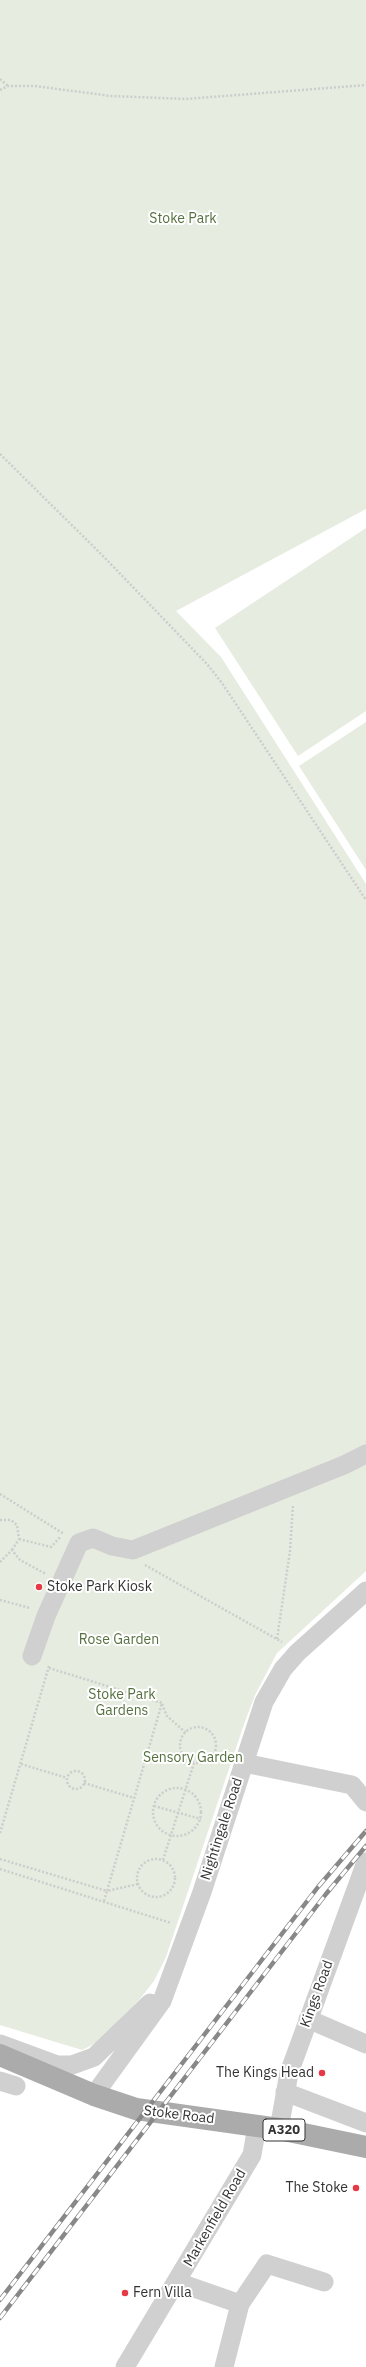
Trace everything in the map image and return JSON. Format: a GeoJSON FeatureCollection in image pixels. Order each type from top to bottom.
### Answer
{"type":"FeatureCollection","features":[{"type":"Feature","properties":{"kind":"main road","name":"Stoke Road"},"geometry":{"type":"LineString","coordinates":[[0,2055],[94,2094],[136,2109],[279,2129],[365,2143]]}},
{"type":"Feature","properties":{"kind":"street"},"geometry":{"type":"LineString","coordinates":[[40,1658],[46,1616],[60,1582],[79,1543],[93,1538],[112,1546],[133,1550],[293,1484],[344,1465],[366,1454]]}},
{"type":"Feature","properties":{"kind":"street","name":"Nightingale Road"},"geometry":{"type":"LineString","coordinates":[[94,2094],[158,2006],[168,1985],[264,1702],[284,1669],[297,1654],[366,1591]]}},
{"type":"Feature","properties":{"kind":"street"},"geometry":{"type":"LineString","coordinates":[[244,1763],[352,1785],[366,1802]]}},
{"type":"Feature","properties":{"kind":"street","name":"Kings Road"},"geometry":{"type":"LineString","coordinates":[[279,2129],[289,2073],[366,1862]]}},
{"type":"Feature","properties":{"kind":"street","name":"Nightingale Road"},"geometry":{"type":"LineString","coordinates":[[0,2044],[57,2065],[72,2065],[94,2057],[168,1985]]}},
{"type":"Feature","properties":{"kind":"street"},"geometry":{"type":"LineString","coordinates":[[308,2019],[366,2044]]}},
{"type":"Feature","properties":{"kind":"street"},"geometry":{"type":"LineString","coordinates":[[285,2092],[366,2123]]}},
{"type":"Feature","properties":{"kind":"street","name":"Markenfield Road"},"geometry":{"type":"LineString","coordinates":[[124,2367],[177,2282],[252,2155],[257,2126]]}},
{"type":"Feature","properties":{"kind":"street"},"geometry":{"type":"LineString","coordinates":[[224,2367],[240,2304],[267,2264],[324,2282]]}},
{"type":"Feature","properties":{"kind":"street"},"geometry":{"type":"LineString","coordinates":[[177,2282],[240,2304]]}},
{"type":"Feature","properties":{"kind":"path"},"geometry":{"type":"LineString","coordinates":[[0,79],[8,86]]}},
{"type":"Feature","properties":{"kind":"path"},"geometry":{"type":"LineString","coordinates":[[0,90],[8,86],[35,86],[127,97],[186,98],[366,86]]}},
{"type":"Feature","properties":{"kind":"path"},"geometry":{"type":"LineString","coordinates":[[0,454],[104,557],[207,664],[222,683],[366,900]]}},
{"type":"Feature","properties":{"kind":"path"},"geometry":{"type":"LineString","coordinates":[[276,1639],[292,1529],[293,1484]]}},
{"type":"Feature","properties":{"kind":"path"},"geometry":{"type":"LineString","coordinates":[[0,1494],[79,1543]]}},
{"type":"Feature","properties":{"kind":"path"},"geometry":{"type":"LineString","coordinates":[[0,1520],[11,1520],[17,1524],[19,1539],[12,1550],[0,1562]]}},
{"type":"Feature","properties":{"kind":"path"},"geometry":{"type":"LineString","coordinates":[[19,1539],[51,1547],[63,1533]]}},
{"type":"Feature","properties":{"kind":"path"},"geometry":{"type":"LineString","coordinates":[[12,1550],[20,1560],[60,1582]]}},
{"type":"Feature","properties":{"kind":"path"},"geometry":{"type":"LineString","coordinates":[[139,1562],[276,1639],[297,1654]]}},
{"type":"Feature","properties":{"kind":"path"},"geometry":{"type":"LineString","coordinates":[[0,1600],[26,1606],[46,1616]]}},
{"type":"Feature","properties":{"kind":"path"},"geometry":{"type":"LineString","coordinates":[[40,1658],[49,1668],[162,1704],[167,1716],[186,1733]]}},
{"type":"Feature","properties":{"kind":"path"},"geometry":{"type":"LineString","coordinates":[[0,1833],[49,1668]]}},
{"type":"Feature","properties":{"kind":"path"},"geometry":{"type":"LineString","coordinates":[[104,1901],[162,1704]]}},
{"type":"Feature","properties":{"kind":"path"},"geometry":{"type":"LineString","coordinates":[[203,1728],[213,1735],[216,1740],[217,1747],[212,1758],[200,1764],[194,1763],[185,1757],[180,1748],[186,1733],[191,1729],[203,1728]]}},
{"type":"Feature","properties":{"kind":"path"},"geometry":{"type":"LineString","coordinates":[[164,1860],[194,1763]]}},
{"type":"Feature","properties":{"kind":"path"},"geometry":{"type":"LineString","coordinates":[[21,1764],[67,1778]]}},
{"type":"Feature","properties":{"kind":"path"},"geometry":{"type":"LineString","coordinates":[[71,1772],[78,1772],[84,1776],[84,1783],[80,1788],[73,1789],[68,1785],[67,1778],[71,1772]]}},
{"type":"Feature","properties":{"kind":"path"},"geometry":{"type":"LineString","coordinates":[[84,1783],[134,1798]]}},
{"type":"Feature","properties":{"kind":"path"},"geometry":{"type":"LineString","coordinates":[[178,1788],[185,1789],[197,1798],[202,1812],[201,1819],[193,1832],[186,1835],[171,1836],[158,1828],[153,1813],[154,1806],[163,1793],[178,1788]]}},
{"type":"Feature","properties":{"kind":"path"},"geometry":{"type":"LineString","coordinates":[[154,1806],[201,1819]]}},
{"type":"Feature","properties":{"kind":"path"},"geometry":{"type":"LineString","coordinates":[[0,1859],[107,1891],[138,1884]]}},
{"type":"Feature","properties":{"kind":"path"},"geometry":{"type":"LineString","coordinates":[[151,1859],[164,1860],[169,1863],[176,1874],[176,1881],[170,1892],[164,1896],[151,1897],[141,1890],[138,1884],[138,1872],[141,1866],[151,1859]]}},
{"type":"Feature","properties":{"kind":"path"},"geometry":{"type":"LineString","coordinates":[[0,1869],[188,1929]]}},
{"type":"Feature","properties":{"kind":"green space","name":"Stoke Park"},"geometry":{"type":"Polygon","coordinates":[[[0,0],[366,0],[366,509],[176,611],[221,657],[366,884],[366,1571],[277,1653],[255,1695],[243,1727],[166,1957],[154,1981],[139,2000],[98,2042],[82,2050],[0,2025],[0,0]]]}},
{"type":"Feature","properties":{"kind":"green space"},"geometry":{"type":"Polygon","coordinates":[[[366,528],[366,711],[298,756],[215,628],[366,528]]]}},
{"type":"Feature","properties":{"kind":"green space"},"geometry":{"type":"Polygon","coordinates":[[[366,722],[366,870],[299,766],[366,722]]]}},
{"type":"Feature","properties":{"kind":"railway"},"geometry":{"type":"LineString","coordinates":[[0,2300],[318,1887],[366,1831]]}},
{"type":"Feature","properties":{"kind":"railway"},"geometry":{"type":"LineString","coordinates":[[0,2318],[326,1894],[366,1846]]}},
{"type":"Feature","properties":{"kind":"place","name":"Stoke Park Kiosk"},"geometry":{"type":"Point","coordinates":[39,1587]}},
{"type":"Feature","properties":{"kind":"place","name":"The Kings Head"},"geometry":{"type":"Point","coordinates":[322,2073]}},
{"type":"Feature","properties":{"kind":"place","name":"The Stoke"},"geometry":{"type":"Point","coordinates":[356,2188]}},
{"type":"Feature","properties":{"kind":"place","name":"Fern Villa"},"geometry":{"type":"Point","coordinates":[125,2293]}},
{"type":"Feature","properties":{"kind":"park label","name":"Rose Garden"},"geometry":{"type":"Point","coordinates":[119,1640]}},
{"type":"Feature","properties":{"kind":"park label","name":"Stoke Park Gardens"},"geometry":{"type":"Point","coordinates":[122,1704]}},
{"type":"Feature","properties":{"kind":"park label","name":"Sensory Garden"},"geometry":{"type":"Point","coordinates":[193,1758]}}]}
